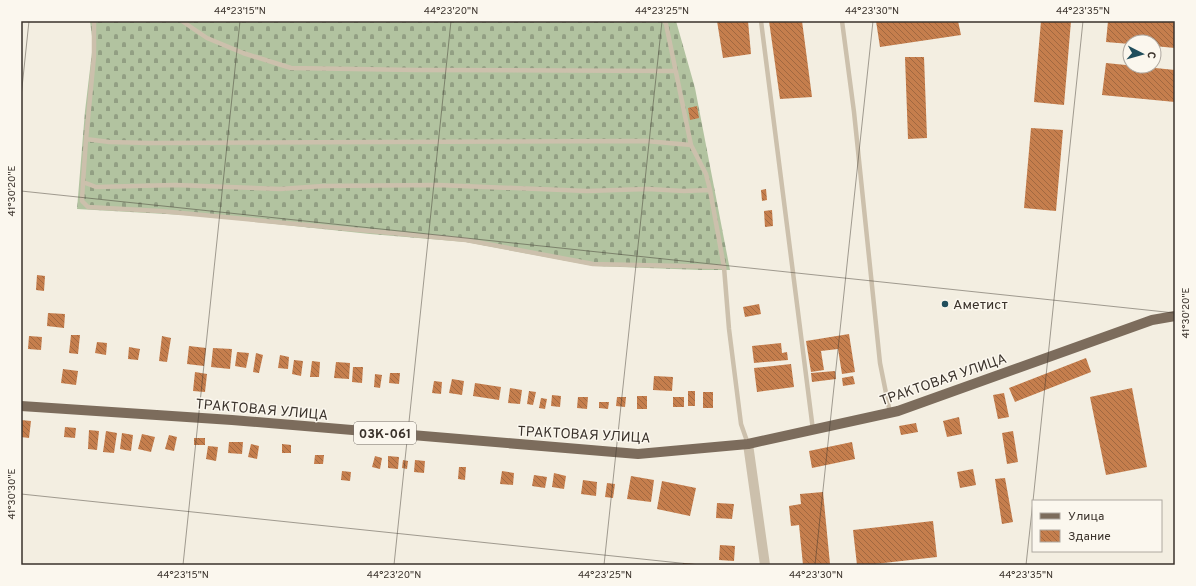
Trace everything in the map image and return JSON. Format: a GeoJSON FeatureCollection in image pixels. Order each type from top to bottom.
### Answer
{"type":"FeatureCollection","features":[{"type":"Feature","properties":{"kind":"main road","name":"ТРАКТОВАЯ УЛИЦА"},"geometry":{"type":"LineString","coordinates":[[21,406],[240,421],[638,454],[748,444],[890,413],[1152,320],[1175,316]]}},
{"type":"Feature","properties":{"kind":"street"},"geometry":{"type":"LineString","coordinates":[[748,444],[765,565]]}},
{"type":"Feature","properties":{"kind":"lane"},"geometry":{"type":"LineString","coordinates":[[94,21],[94,56],[82,201],[88,207],[160,211],[466,240],[593,264],[724,267]]}},
{"type":"Feature","properties":{"kind":"lane"},"geometry":{"type":"LineString","coordinates":[[182,21],[207,38],[243,53],[291,68],[675,71]]}},
{"type":"Feature","properties":{"kind":"lane"},"geometry":{"type":"LineString","coordinates":[[664,21],[666,24],[691,145],[706,174],[710,190],[724,267],[729,329],[741,424],[748,444]]}},
{"type":"Feature","properties":{"kind":"lane"},"geometry":{"type":"LineString","coordinates":[[761,21],[813,430]]}},
{"type":"Feature","properties":{"kind":"lane"},"geometry":{"type":"LineString","coordinates":[[842,21],[854,112],[880,363],[890,413]]}},
{"type":"Feature","properties":{"kind":"lane"},"geometry":{"type":"LineString","coordinates":[[86,139],[109,142],[149,143],[646,141],[691,145]]}},
{"type":"Feature","properties":{"kind":"lane"},"geometry":{"type":"LineString","coordinates":[[83,182],[96,187],[175,185],[280,189],[323,186],[438,185],[587,191],[647,189],[684,191],[710,190]]}},
{"type":"Feature","properties":{"kind":"green space"},"geometry":{"type":"Polygon","coordinates":[[[90,21],[676,21],[695,88],[730,270],[594,266],[466,242],[370,234],[201,216],[77,209],[85,111],[93,44],[90,21]]]}},
{"type":"Feature","properties":{"kind":"building"},"geometry":{"type":"Polygon","coordinates":[[[717,21],[748,21],[751,54],[723,58],[717,21]]]}},
{"type":"Feature","properties":{"kind":"building"},"geometry":{"type":"Polygon","coordinates":[[[769,21],[802,21],[812,97],[780,99],[769,21]]]}},
{"type":"Feature","properties":{"kind":"building"},"geometry":{"type":"Polygon","coordinates":[[[876,21],[958,21],[961,35],[880,47],[876,21]]]}},
{"type":"Feature","properties":{"kind":"building"},"geometry":{"type":"Polygon","coordinates":[[[1041,21],[1071,21],[1064,105],[1034,102],[1041,21]]]}},
{"type":"Feature","properties":{"kind":"building"},"geometry":{"type":"Polygon","coordinates":[[[1108,21],[1175,21],[1175,48],[1162,47],[1162,34],[1122,34],[1122,43],[1106,42],[1108,21]]]}},
{"type":"Feature","properties":{"kind":"building"},"geometry":{"type":"Polygon","coordinates":[[[905,57],[924,57],[927,138],[908,139],[905,57]]]}},
{"type":"Feature","properties":{"kind":"building"},"geometry":{"type":"Polygon","coordinates":[[[1106,63],[1122,65],[1122,74],[1162,74],[1162,69],[1175,70],[1175,102],[1102,95],[1106,63]]]}},
{"type":"Feature","properties":{"kind":"building"},"geometry":{"type":"Polygon","coordinates":[[[697,106],[699,118],[690,120],[688,108],[697,106]]]}},
{"type":"Feature","properties":{"kind":"building"},"geometry":{"type":"Polygon","coordinates":[[[1031,128],[1063,130],[1056,211],[1024,208],[1031,128]]]}},
{"type":"Feature","properties":{"kind":"building"},"geometry":{"type":"Polygon","coordinates":[[[766,189],[767,200],[762,201],[761,190],[766,189]]]}},
{"type":"Feature","properties":{"kind":"building"},"geometry":{"type":"Polygon","coordinates":[[[772,210],[773,226],[765,227],[764,211],[772,210]]]}},
{"type":"Feature","properties":{"kind":"building"},"geometry":{"type":"Polygon","coordinates":[[[37,275],[45,276],[44,291],[36,290],[37,275]]]}},
{"type":"Feature","properties":{"kind":"building"},"geometry":{"type":"Polygon","coordinates":[[[759,304],[761,314],[745,317],[743,307],[759,304]]]}},
{"type":"Feature","properties":{"kind":"building"},"geometry":{"type":"Polygon","coordinates":[[[48,313],[65,314],[64,328],[47,326],[48,313]]]}},
{"type":"Feature","properties":{"kind":"building"},"geometry":{"type":"Polygon","coordinates":[[[849,334],[855,372],[842,374],[838,349],[821,351],[824,370],[811,372],[806,341],[849,334]]]}},
{"type":"Feature","properties":{"kind":"building"},"geometry":{"type":"Polygon","coordinates":[[[71,335],[80,335],[78,354],[69,353],[71,335]]]}},
{"type":"Feature","properties":{"kind":"building"},"geometry":{"type":"Polygon","coordinates":[[[29,336],[42,337],[41,350],[28,349],[29,336]]]}},
{"type":"Feature","properties":{"kind":"building"},"geometry":{"type":"Polygon","coordinates":[[[162,336],[171,338],[167,362],[159,361],[162,336]]]}},
{"type":"Feature","properties":{"kind":"building"},"geometry":{"type":"Polygon","coordinates":[[[97,342],[107,343],[106,355],[95,353],[97,342]]]}},
{"type":"Feature","properties":{"kind":"building"},"geometry":{"type":"Polygon","coordinates":[[[781,343],[782,353],[787,352],[788,360],[754,363],[752,346],[781,343]]]}},
{"type":"Feature","properties":{"kind":"building"},"geometry":{"type":"Polygon","coordinates":[[[189,346],[206,348],[204,366],[187,364],[189,346]]]}},
{"type":"Feature","properties":{"kind":"building"},"geometry":{"type":"Polygon","coordinates":[[[129,347],[140,349],[138,360],[128,359],[129,347]]]}},
{"type":"Feature","properties":{"kind":"building"},"geometry":{"type":"Polygon","coordinates":[[[213,348],[232,349],[230,369],[211,367],[213,348]]]}},
{"type":"Feature","properties":{"kind":"building"},"geometry":{"type":"Polygon","coordinates":[[[237,352],[249,353],[246,368],[235,366],[237,352]]]}},
{"type":"Feature","properties":{"kind":"building"},"geometry":{"type":"Polygon","coordinates":[[[256,353],[263,355],[259,373],[253,372],[256,353]]]}},
{"type":"Feature","properties":{"kind":"building"},"geometry":{"type":"Polygon","coordinates":[[[280,355],[289,357],[288,369],[278,368],[280,355]]]}},
{"type":"Feature","properties":{"kind":"building"},"geometry":{"type":"Polygon","coordinates":[[[1086,358],[1091,372],[1015,402],[1009,388],[1086,358]]]}},
{"type":"Feature","properties":{"kind":"building"},"geometry":{"type":"Polygon","coordinates":[[[294,360],[303,361],[301,376],[292,374],[294,360]]]}},
{"type":"Feature","properties":{"kind":"building"},"geometry":{"type":"Polygon","coordinates":[[[312,361],[320,362],[319,377],[310,377],[312,361]]]}},
{"type":"Feature","properties":{"kind":"building"},"geometry":{"type":"Polygon","coordinates":[[[336,362],[350,363],[349,379],[334,378],[336,362]]]}},
{"type":"Feature","properties":{"kind":"building"},"geometry":{"type":"Polygon","coordinates":[[[791,364],[794,387],[757,392],[754,368],[791,364]]]}},
{"type":"Feature","properties":{"kind":"building"},"geometry":{"type":"Polygon","coordinates":[[[353,367],[363,367],[362,383],[352,382],[353,367]]]}},
{"type":"Feature","properties":{"kind":"building"},"geometry":{"type":"Polygon","coordinates":[[[63,369],[78,371],[76,385],[61,383],[63,369]]]}},
{"type":"Feature","properties":{"kind":"building"},"geometry":{"type":"Polygon","coordinates":[[[835,371],[836,379],[812,382],[811,373],[835,371]]]}},
{"type":"Feature","properties":{"kind":"building"},"geometry":{"type":"Polygon","coordinates":[[[195,372],[207,374],[205,392],[193,391],[195,372]]]}},
{"type":"Feature","properties":{"kind":"building"},"geometry":{"type":"Polygon","coordinates":[[[390,373],[400,373],[399,384],[389,383],[390,373]]]}},
{"type":"Feature","properties":{"kind":"building"},"geometry":{"type":"Polygon","coordinates":[[[375,374],[382,375],[380,388],[374,387],[375,374]]]}},
{"type":"Feature","properties":{"kind":"building"},"geometry":{"type":"Polygon","coordinates":[[[654,376],[673,377],[672,391],[653,390],[654,376]]]}},
{"type":"Feature","properties":{"kind":"building"},"geometry":{"type":"Polygon","coordinates":[[[853,376],[855,384],[843,386],[842,378],[853,376]]]}},
{"type":"Feature","properties":{"kind":"building"},"geometry":{"type":"Polygon","coordinates":[[[452,379],[464,381],[462,395],[449,393],[452,379]]]}},
{"type":"Feature","properties":{"kind":"building"},"geometry":{"type":"Polygon","coordinates":[[[434,381],[442,382],[441,394],[432,393],[434,381]]]}},
{"type":"Feature","properties":{"kind":"building"},"geometry":{"type":"Polygon","coordinates":[[[475,383],[501,387],[499,400],[473,396],[475,383]]]}},
{"type":"Feature","properties":{"kind":"building"},"geometry":{"type":"Polygon","coordinates":[[[510,388],[522,390],[520,404],[508,403],[510,388]]]}},
{"type":"Feature","properties":{"kind":"building"},"geometry":{"type":"Polygon","coordinates":[[[1132,388],[1147,467],[1106,475],[1090,397],[1132,388]]]}},
{"type":"Feature","properties":{"kind":"building"},"geometry":{"type":"Polygon","coordinates":[[[529,391],[536,392],[533,405],[527,404],[529,391]]]}},
{"type":"Feature","properties":{"kind":"building"},"geometry":{"type":"Polygon","coordinates":[[[688,391],[695,391],[695,406],[688,406],[688,391]]]}},
{"type":"Feature","properties":{"kind":"building"},"geometry":{"type":"Polygon","coordinates":[[[703,392],[713,392],[713,408],[703,408],[703,392]]]}},
{"type":"Feature","properties":{"kind":"building"},"geometry":{"type":"Polygon","coordinates":[[[1004,393],[1009,417],[998,419],[993,395],[1004,393]]]}},
{"type":"Feature","properties":{"kind":"building"},"geometry":{"type":"Polygon","coordinates":[[[552,395],[561,396],[560,407],[551,406],[552,395]]]}},
{"type":"Feature","properties":{"kind":"building"},"geometry":{"type":"Polygon","coordinates":[[[637,396],[647,396],[647,409],[637,409],[637,396]]]}},
{"type":"Feature","properties":{"kind":"building"},"geometry":{"type":"Polygon","coordinates":[[[578,397],[588,397],[587,409],[577,408],[578,397]]]}},
{"type":"Feature","properties":{"kind":"building"},"geometry":{"type":"Polygon","coordinates":[[[617,397],[626,397],[625,407],[616,406],[617,397]]]}},
{"type":"Feature","properties":{"kind":"building"},"geometry":{"type":"Polygon","coordinates":[[[673,397],[684,397],[684,407],[673,407],[673,397]]]}},
{"type":"Feature","properties":{"kind":"building"},"geometry":{"type":"Polygon","coordinates":[[[541,398],[547,399],[545,409],[539,408],[541,398]]]}},
{"type":"Feature","properties":{"kind":"building"},"geometry":{"type":"Polygon","coordinates":[[[599,402],[609,402],[608,409],[599,408],[599,402]]]}},
{"type":"Feature","properties":{"kind":"building"},"geometry":{"type":"Polygon","coordinates":[[[959,417],[962,434],[947,437],[943,421],[959,417]]]}},
{"type":"Feature","properties":{"kind":"building"},"geometry":{"type":"Polygon","coordinates":[[[21,420],[31,421],[29,438],[21,437],[21,420]]]}},
{"type":"Feature","properties":{"kind":"building"},"geometry":{"type":"Polygon","coordinates":[[[916,423],[918,432],[901,435],[899,426],[916,423]]]}},
{"type":"Feature","properties":{"kind":"building"},"geometry":{"type":"Polygon","coordinates":[[[65,427],[76,428],[75,438],[64,437],[65,427]]]}},
{"type":"Feature","properties":{"kind":"building"},"geometry":{"type":"Polygon","coordinates":[[[89,430],[99,431],[97,450],[88,449],[89,430]]]}},
{"type":"Feature","properties":{"kind":"building"},"geometry":{"type":"Polygon","coordinates":[[[106,431],[117,433],[114,453],[103,452],[106,431]]]}},
{"type":"Feature","properties":{"kind":"building"},"geometry":{"type":"Polygon","coordinates":[[[1013,431],[1018,462],[1007,464],[1002,433],[1013,431]]]}},
{"type":"Feature","properties":{"kind":"building"},"geometry":{"type":"Polygon","coordinates":[[[122,433],[133,435],[131,451],[120,449],[122,433]]]}},
{"type":"Feature","properties":{"kind":"building"},"geometry":{"type":"Polygon","coordinates":[[[142,434],[155,437],[151,452],[138,449],[142,434]]]}},
{"type":"Feature","properties":{"kind":"building"},"geometry":{"type":"Polygon","coordinates":[[[169,435],[177,437],[174,451],[165,449],[169,435]]]}},
{"type":"Feature","properties":{"kind":"building"},"geometry":{"type":"Polygon","coordinates":[[[194,438],[205,438],[205,445],[194,445],[194,438]]]}},
{"type":"Feature","properties":{"kind":"building"},"geometry":{"type":"Polygon","coordinates":[[[229,442],[243,442],[242,454],[228,453],[229,442]]]}},
{"type":"Feature","properties":{"kind":"building"},"geometry":{"type":"Polygon","coordinates":[[[852,442],[855,459],[812,468],[809,451],[852,442]]]}},
{"type":"Feature","properties":{"kind":"building"},"geometry":{"type":"Polygon","coordinates":[[[251,444],[259,446],[257,459],[248,457],[251,444]]]}},
{"type":"Feature","properties":{"kind":"building"},"geometry":{"type":"Polygon","coordinates":[[[282,444],[291,445],[291,453],[282,453],[282,444]]]}},
{"type":"Feature","properties":{"kind":"building"},"geometry":{"type":"Polygon","coordinates":[[[208,446],[218,447],[216,461],[206,459],[208,446]]]}},
{"type":"Feature","properties":{"kind":"building"},"geometry":{"type":"Polygon","coordinates":[[[315,455],[324,455],[323,464],[314,464],[315,455]]]}},
{"type":"Feature","properties":{"kind":"building"},"geometry":{"type":"Polygon","coordinates":[[[375,456],[382,458],[380,469],[372,467],[375,456]]]}},
{"type":"Feature","properties":{"kind":"building"},"geometry":{"type":"Polygon","coordinates":[[[388,456],[399,457],[398,469],[388,468],[388,456]]]}},
{"type":"Feature","properties":{"kind":"building"},"geometry":{"type":"Polygon","coordinates":[[[403,460],[408,461],[407,469],[402,468],[403,460]]]}},
{"type":"Feature","properties":{"kind":"building"},"geometry":{"type":"Polygon","coordinates":[[[415,460],[425,461],[424,473],[414,472],[415,460]]]}},
{"type":"Feature","properties":{"kind":"building"},"geometry":{"type":"Polygon","coordinates":[[[459,467],[466,467],[465,480],[458,479],[459,467]]]}},
{"type":"Feature","properties":{"kind":"building"},"geometry":{"type":"Polygon","coordinates":[[[973,469],[976,485],[960,488],[957,472],[973,469]]]}},
{"type":"Feature","properties":{"kind":"building"},"geometry":{"type":"Polygon","coordinates":[[[342,471],[351,472],[350,481],[341,480],[342,471]]]}},
{"type":"Feature","properties":{"kind":"building"},"geometry":{"type":"Polygon","coordinates":[[[502,471],[514,473],[513,485],[500,484],[502,471]]]}},
{"type":"Feature","properties":{"kind":"building"},"geometry":{"type":"Polygon","coordinates":[[[554,473],[566,476],[564,489],[552,487],[554,473]]]}},
{"type":"Feature","properties":{"kind":"building"},"geometry":{"type":"Polygon","coordinates":[[[534,475],[547,477],[545,488],[532,486],[534,475]]]}},
{"type":"Feature","properties":{"kind":"building"},"geometry":{"type":"Polygon","coordinates":[[[631,476],[654,480],[651,502],[627,499],[631,476]]]}},
{"type":"Feature","properties":{"kind":"building"},"geometry":{"type":"Polygon","coordinates":[[[1005,478],[1013,522],[1002,524],[995,479],[1005,478]]]}},
{"type":"Feature","properties":{"kind":"building"},"geometry":{"type":"Polygon","coordinates":[[[583,480],[597,482],[596,496],[581,494],[583,480]]]}},
{"type":"Feature","properties":{"kind":"building"},"geometry":{"type":"Polygon","coordinates":[[[662,481],[696,488],[690,516],[657,509],[662,481]]]}},
{"type":"Feature","properties":{"kind":"building"},"geometry":{"type":"Polygon","coordinates":[[[607,483],[615,484],[613,498],[605,497],[607,483]]]}},
{"type":"Feature","properties":{"kind":"building"},"geometry":{"type":"Polygon","coordinates":[[[823,492],[830,564],[803,565],[799,525],[791,526],[789,506],[801,504],[800,494],[823,492]]]}},
{"type":"Feature","properties":{"kind":"building"},"geometry":{"type":"Polygon","coordinates":[[[717,503],[734,504],[732,519],[716,518],[717,503]]]}},
{"type":"Feature","properties":{"kind":"building"},"geometry":{"type":"Polygon","coordinates":[[[933,521],[937,557],[857,565],[853,530],[933,521]]]}},
{"type":"Feature","properties":{"kind":"building"},"geometry":{"type":"Polygon","coordinates":[[[720,545],[735,546],[734,561],[719,560],[720,545]]]}},
{"type":"Feature","properties":{"kind":"building"},"geometry":{"type":"Polygon","coordinates":[[[683,563],[696,564],[696,565],[682,565],[683,563]]]}},
{"type":"Feature","properties":{"kind":"place","name":"Аметист"},"geometry":{"type":"Point","coordinates":[945,304]}}]}
